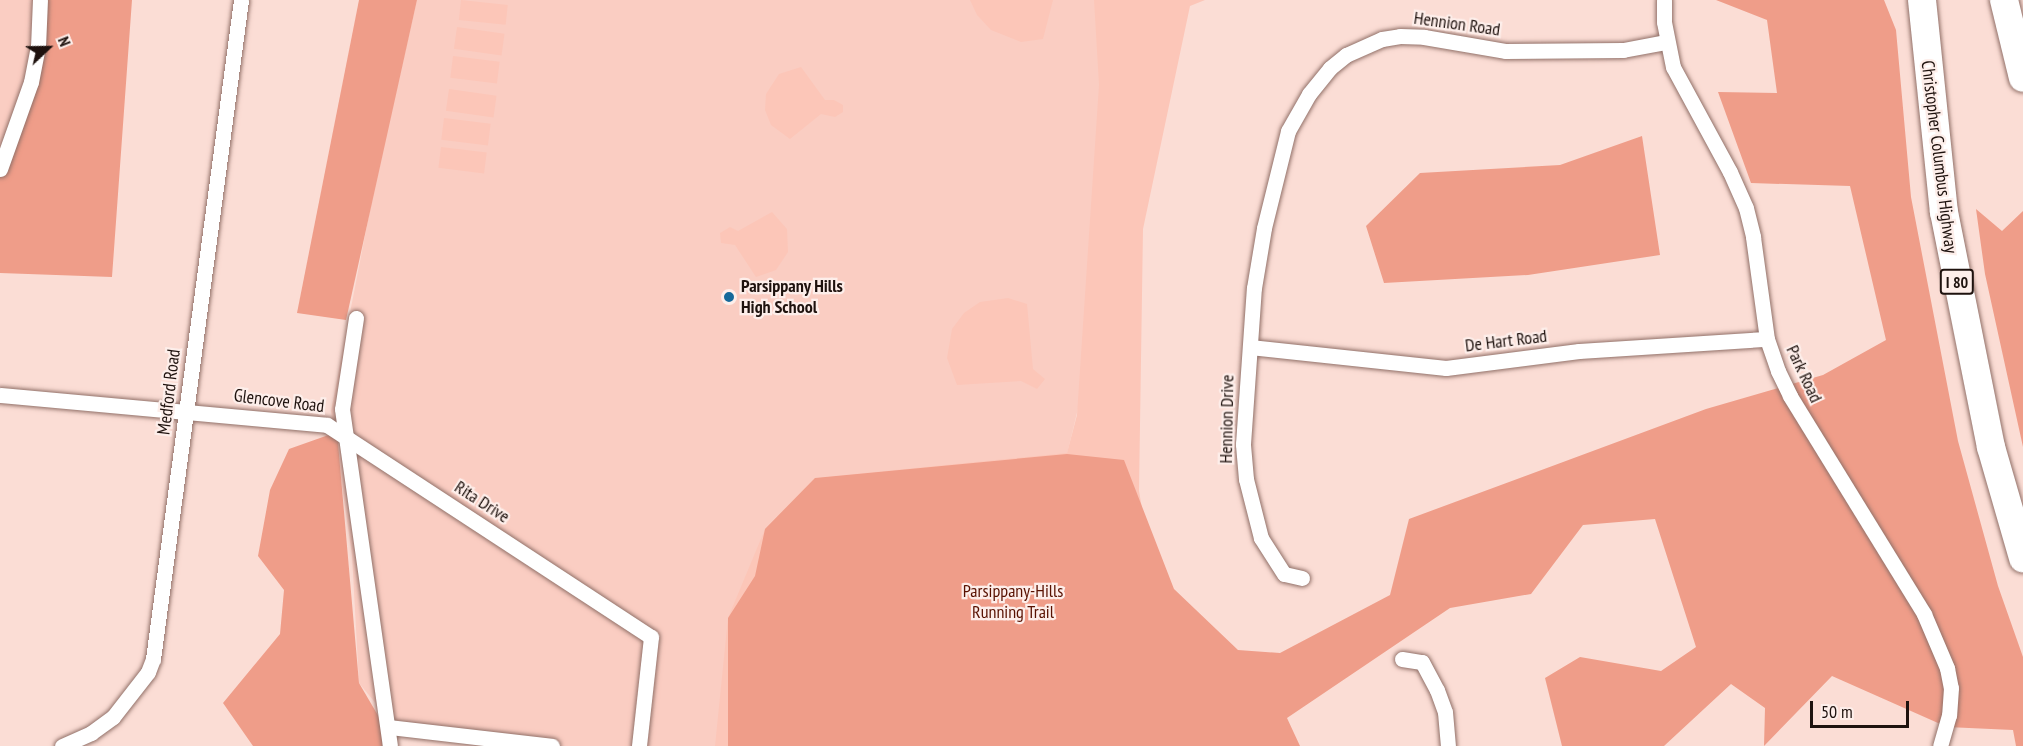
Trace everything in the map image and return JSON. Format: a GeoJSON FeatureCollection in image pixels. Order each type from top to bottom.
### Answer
{"type":"FeatureCollection","features":[{"type":"Feature","properties":{"kind":"highway","name":"Christopher Columbus Highway"},"geometry":{"type":"LineString","coordinates":[[1922,0],[1946,224],[1991,447],[2023,558]]}},
{"type":"Feature","properties":{"kind":"highway"},"geometry":{"type":"LineString","coordinates":[[2004,0],[2023,78]]}},
{"type":"Feature","properties":{"kind":"street"},"geometry":{"type":"LineString","coordinates":[[0,169],[31,82],[38,47],[40,0]]}},
{"type":"Feature","properties":{"kind":"street","name":"Medford Road"},"geometry":{"type":"LineString","coordinates":[[62,746],[91,733],[113,717],[148,672],[156,641],[241,0]]}},
{"type":"Feature","properties":{"kind":"street","name":"Park Road"},"geometry":{"type":"LineString","coordinates":[[1664,0],[1666,42],[1672,67],[1730,172],[1746,208],[1754,237],[1767,339],[1790,396],[1896,566],[1939,645],[1951,688],[1949,715],[1940,746]]}},
{"type":"Feature","properties":{"kind":"street","name":"Hennion Road"},"geometry":{"type":"LineString","coordinates":[[1250,347],[1254,288],[1264,228],[1288,131],[1310,94],[1330,68],[1346,55],[1362,46],[1400,36],[1424,37],[1505,51],[1623,51],[1666,42]]}},
{"type":"Feature","properties":{"kind":"street"},"geometry":{"type":"LineString","coordinates":[[356,318],[342,409],[390,746]]}},
{"type":"Feature","properties":{"kind":"street","name":"De Hart Road"},"geometry":{"type":"LineString","coordinates":[[1250,347],[1446,368],[1579,351],[1767,339]]}},
{"type":"Feature","properties":{"kind":"street","name":"Hennion Drive"},"geometry":{"type":"LineString","coordinates":[[1250,347],[1243,444],[1252,512],[1261,538],[1284,574],[1302,578]]}},
{"type":"Feature","properties":{"kind":"street","name":"Glencove Road"},"geometry":{"type":"LineString","coordinates":[[0,395],[327,425],[346,437]]}},
{"type":"Feature","properties":{"kind":"street","name":"Rita Drive"},"geometry":{"type":"LineString","coordinates":[[346,437],[651,637],[639,746]]}},
{"type":"Feature","properties":{"kind":"street"},"geometry":{"type":"LineString","coordinates":[[1402,659],[1422,662],[1437,690],[1445,712],[1448,746]]}},
{"type":"Feature","properties":{"kind":"street"},"geometry":{"type":"LineString","coordinates":[[389,727],[552,746]]}},
{"type":"Feature","properties":{"kind":"shaded area"},"geometry":{"type":"Polygon","coordinates":[[[0,0],[39,0],[25,110],[0,162],[0,0]]]}},
{"type":"Feature","properties":{"kind":"shaded area","name":"Parsippany Hills High School"},"geometry":{"type":"Polygon","coordinates":[[[417,0],[1157,0],[1137,165],[1067,454],[815,478],[716,746],[529,746],[400,733],[359,683],[352,555],[331,411],[375,184],[417,0]]]}},
{"type":"Feature","properties":{"kind":"green space"},"geometry":{"type":"Polygon","coordinates":[[[39,0],[132,0],[112,277],[0,273],[0,162],[25,110],[39,0]]]}},
{"type":"Feature","properties":{"kind":"green space"},"geometry":{"type":"Polygon","coordinates":[[[359,0],[417,0],[346,320],[297,313],[359,0]]]}},
{"type":"Feature","properties":{"kind":"green space"},"geometry":{"type":"Polygon","coordinates":[[[461,0],[508,5],[506,25],[459,20],[461,0]]]}},
{"type":"Feature","properties":{"kind":"green space"},"geometry":{"type":"Polygon","coordinates":[[[970,0],[1053,0],[1043,39],[1021,42],[991,30],[977,15],[970,0]]]}},
{"type":"Feature","properties":{"kind":"green space","name":"Parsippany-Hills Running Trail"},"geometry":{"type":"Polygon","coordinates":[[[1094,0],[1205,0],[1190,6],[1143,229],[1139,491],[1160,612],[1144,746],[715,746],[728,618],[765,529],[815,478],[1067,453],[1077,415],[1099,85],[1094,0]]]}},
{"type":"Feature","properties":{"kind":"green space"},"geometry":{"type":"Polygon","coordinates":[[[1716,0],[1884,0],[1896,30],[1911,197],[1958,441],[1998,586],[2023,657],[2023,746],[2016,746],[2013,730],[1947,727],[1832,676],[1764,746],[1765,708],[1731,684],[1664,746],[1562,746],[1545,678],[1580,657],[1661,671],[1696,647],[1655,519],[1583,525],[1531,594],[1450,608],[1287,718],[1300,746],[728,746],[728,618],[755,576],[765,529],[815,478],[1067,454],[1124,460],[1174,589],[1238,650],[1280,653],[1390,595],[1409,519],[1706,409],[1823,375],[1886,340],[1850,186],[1751,183],[1718,92],[1777,93],[1767,20],[1716,0]]]}},
{"type":"Feature","properties":{"kind":"green space"},"geometry":{"type":"Polygon","coordinates":[[[457,27],[505,34],[501,55],[454,49],[457,27]]]}},
{"type":"Feature","properties":{"kind":"green space"},"geometry":{"type":"Polygon","coordinates":[[[453,56],[500,62],[497,84],[450,78],[453,56]]]}},
{"type":"Feature","properties":{"kind":"green space"},"geometry":{"type":"Polygon","coordinates":[[[801,67],[825,100],[834,100],[843,105],[843,112],[835,117],[821,114],[790,139],[771,125],[765,110],[766,94],[779,74],[801,67]]]}},
{"type":"Feature","properties":{"kind":"green space"},"geometry":{"type":"Polygon","coordinates":[[[449,89],[497,96],[493,117],[446,111],[449,89]]]}},
{"type":"Feature","properties":{"kind":"green space"},"geometry":{"type":"Polygon","coordinates":[[[444,118],[491,124],[488,146],[441,140],[444,118]]]}},
{"type":"Feature","properties":{"kind":"green space"},"geometry":{"type":"Polygon","coordinates":[[[1642,136],[1660,255],[1528,275],[1384,283],[1366,226],[1420,173],[1560,165],[1642,136]]]}},
{"type":"Feature","properties":{"kind":"green space"},"geometry":{"type":"Polygon","coordinates":[[[441,147],[487,153],[484,173],[438,168],[441,147]]]}},
{"type":"Feature","properties":{"kind":"green space"},"geometry":{"type":"Polygon","coordinates":[[[1976,209],[2002,231],[2023,211],[2023,447],[1985,274],[1976,209]]]}},
{"type":"Feature","properties":{"kind":"green space"},"geometry":{"type":"Polygon","coordinates":[[[772,212],[787,229],[788,252],[776,270],[756,277],[735,245],[721,243],[720,233],[730,227],[738,231],[772,212]]]}},
{"type":"Feature","properties":{"kind":"green space"},"geometry":{"type":"Polygon","coordinates":[[[1008,298],[1027,304],[1033,369],[1045,379],[1037,389],[1021,381],[957,385],[947,358],[952,329],[964,313],[980,302],[1008,298]]]}},
{"type":"Feature","properties":{"kind":"green space"},"geometry":{"type":"Polygon","coordinates":[[[337,432],[359,683],[383,724],[382,746],[253,746],[223,703],[280,634],[284,590],[258,556],[270,490],[289,449],[337,432]]]}},
{"type":"Feature","properties":{"kind":"place","name":"Parsippany Hills High School"},"geometry":{"type":"Point","coordinates":[729,297]}}]}
